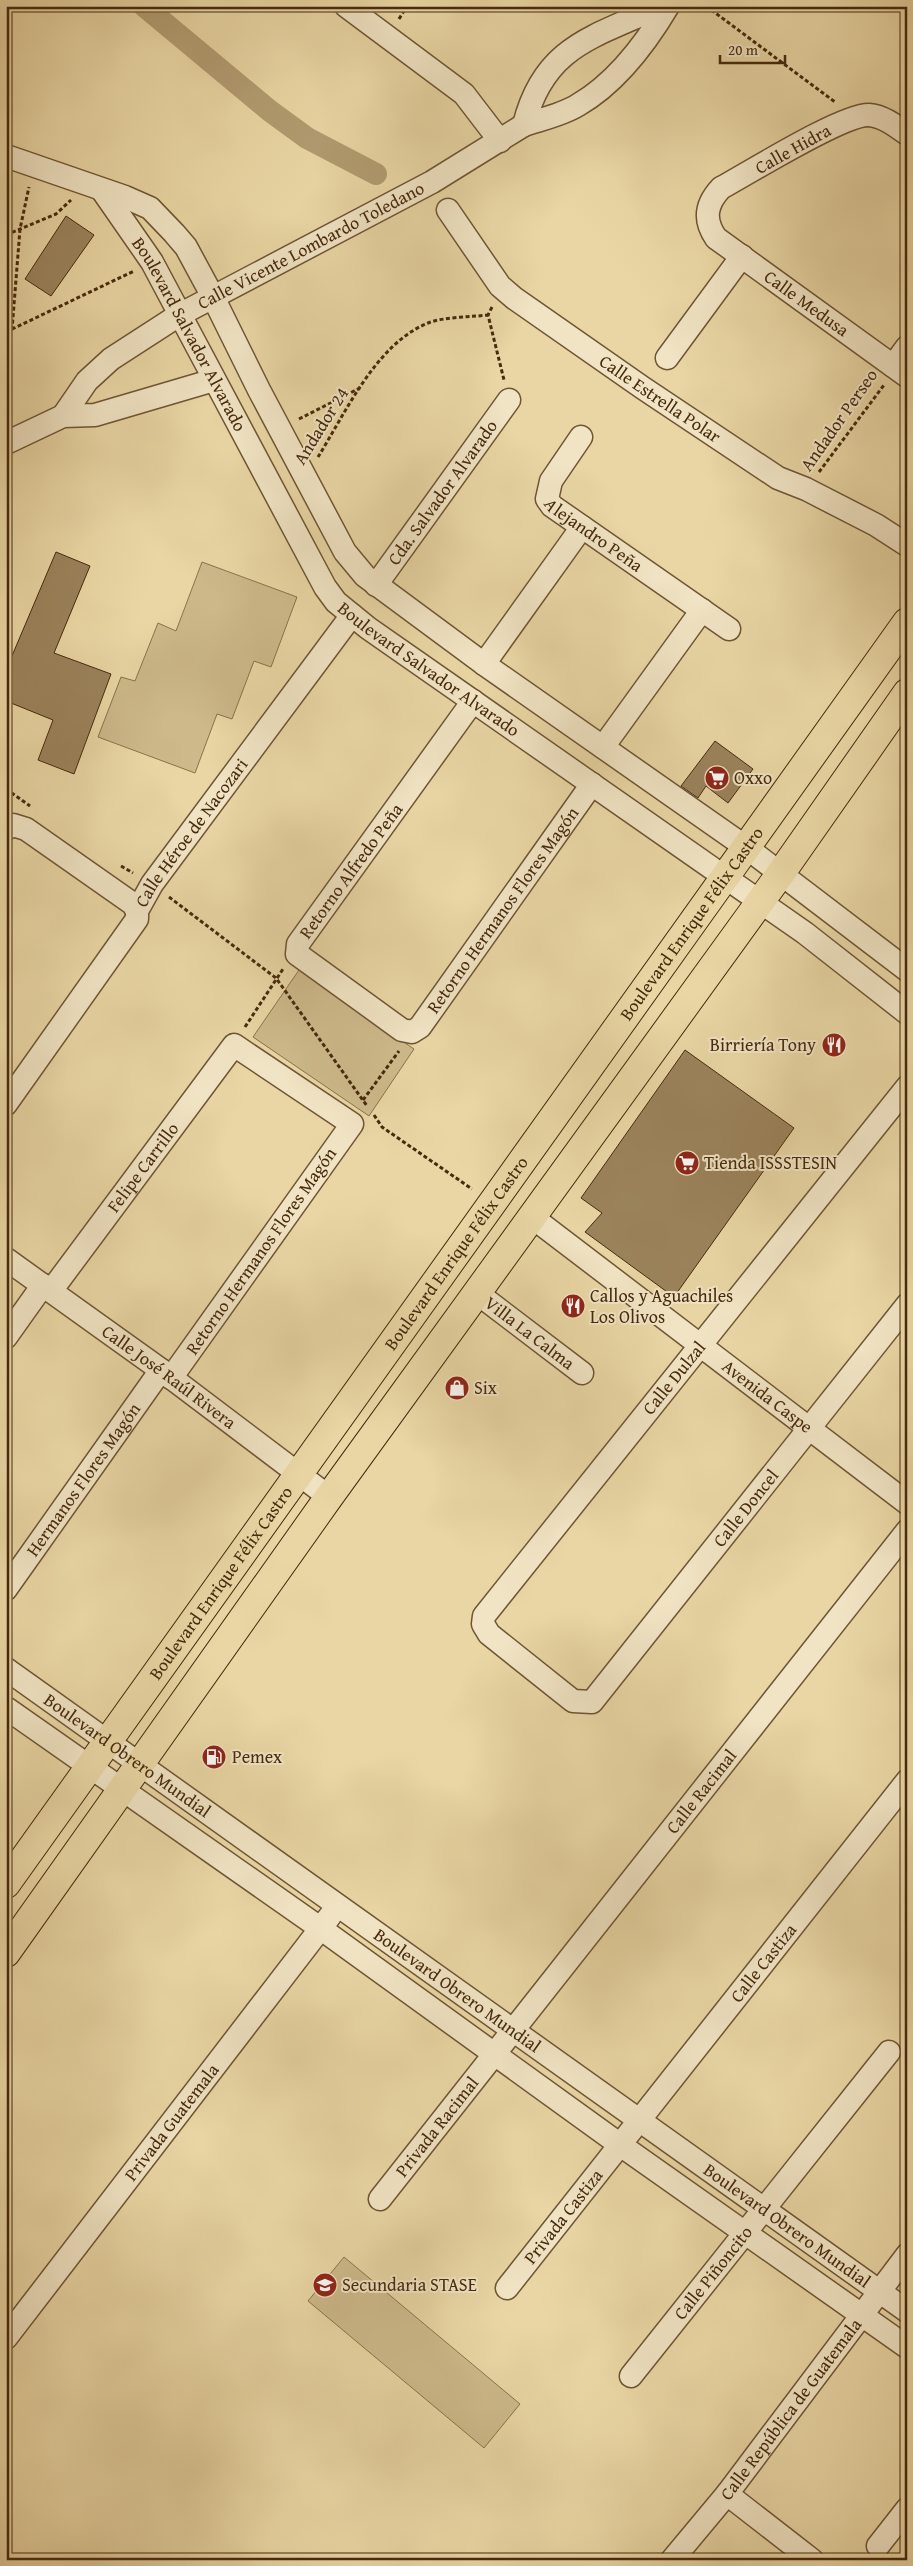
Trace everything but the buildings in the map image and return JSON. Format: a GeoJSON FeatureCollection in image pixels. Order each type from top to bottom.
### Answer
{"type":"FeatureCollection","features":[{"type":"Feature","properties":{"kind":"main road","name":"Boulevard Enrique Félix Castro"},"geometry":{"type":"LineString","coordinates":[[6,1884],[907,622]]}},
{"type":"Feature","properties":{"kind":"main road"},"geometry":{"type":"LineString","coordinates":[[6,1953],[329,1497],[532,1218],[907,693]]}},
{"type":"Feature","properties":{"kind":"street"},"geometry":{"type":"LineString","coordinates":[[346,6],[464,94],[500,141]]}},
{"type":"Feature","properties":{"kind":"street"},"geometry":{"type":"LineString","coordinates":[[524,125],[530,102],[547,73],[561,57],[589,38],[661,6]]}},
{"type":"Feature","properties":{"kind":"street","name":"Calle Vicente Lombardo Toledano"},"geometry":{"type":"LineString","coordinates":[[63,416],[87,381],[111,359],[179,315],[432,182],[524,125],[578,105],[596,92],[642,46],[668,6]]}},
{"type":"Feature","properties":{"kind":"street","name":"Calle Hidra"},"geometry":{"type":"LineString","coordinates":[[709,228],[708,207],[713,197],[721,188],[832,127],[856,117],[868,115],[879,117],[907,134]]}},
{"type":"Feature","properties":{"kind":"street","name":"Boulevard Salvador Alvarado"},"geometry":{"type":"LineString","coordinates":[[6,156],[125,197],[150,208],[186,248],[345,552],[353,564],[376,585],[454,640],[484,664],[747,848],[907,970]]}},
{"type":"Feature","properties":{"kind":"street","name":"Boulevard Salvador Alvarado"},"geometry":{"type":"LineString","coordinates":[[94,187],[152,262],[325,587],[352,615],[805,933],[907,1013]]}},
{"type":"Feature","properties":{"kind":"street","name":"Calle Estrella Polar"},"geometry":{"type":"LineString","coordinates":[[448,210],[500,286],[554,327],[778,478],[806,489],[876,525],[907,545]]}},
{"type":"Feature","properties":{"kind":"street","name":"Calle Medusa"},"geometry":{"type":"LineString","coordinates":[[709,228],[716,238],[900,371]]}},
{"type":"Feature","properties":{"kind":"street"},"geometry":{"type":"LineString","coordinates":[[667,358],[742,256]]}},
{"type":"Feature","properties":{"kind":"street"},"geometry":{"type":"LineString","coordinates":[[900,371],[907,347]]}},
{"type":"Feature","properties":{"kind":"street"},"geometry":{"type":"LineString","coordinates":[[6,443],[63,416],[95,415],[214,380]]}},
{"type":"Feature","properties":{"kind":"street","name":"Cda. Salvador Alvarado"},"geometry":{"type":"LineString","coordinates":[[376,585],[509,400]]}},
{"type":"Feature","properties":{"kind":"street","name":"Alejandro Peña"},"geometry":{"type":"LineString","coordinates":[[581,437],[551,481],[547,499],[582,527],[729,629]]}},
{"type":"Feature","properties":{"kind":"street"},"geometry":{"type":"LineString","coordinates":[[484,664],[582,527]]}},
{"type":"Feature","properties":{"kind":"street"},"geometry":{"type":"LineString","coordinates":[[603,747],[702,610]]}},
{"type":"Feature","properties":{"kind":"street","name":"Calle Héroe de Nacozari"},"geometry":{"type":"LineString","coordinates":[[6,1104],[137,919],[137,911],[152,884],[352,615]]}},
{"type":"Feature","properties":{"kind":"street"},"geometry":{"type":"LineString","coordinates":[[432,671],[454,640]]}},
{"type":"Feature","properties":{"kind":"street","name":"Retorno Alfredo Peña"},"geometry":{"type":"LineString","coordinates":[[412,1032],[402,1030],[297,954],[298,944],[473,701]]}},
{"type":"Feature","properties":{"kind":"street"},"geometry":{"type":"LineString","coordinates":[[632,813],[654,782]]}},
{"type":"Feature","properties":{"kind":"street","name":"Retorno Hermanos Flores Magón"},"geometry":{"type":"LineString","coordinates":[[412,1032],[420,1027],[592,784]]}},
{"type":"Feature","properties":{"kind":"street"},"geometry":{"type":"LineString","coordinates":[[6,829],[13,825],[26,829],[133,904],[137,911]]}},
{"type":"Feature","properties":{"kind":"street"},"geometry":{"type":"LineString","coordinates":[[234,1044],[352,1124]]}},
{"type":"Feature","properties":{"kind":"street","name":"Felipe Carrillo"},"geometry":{"type":"LineString","coordinates":[[6,1337],[47,1288],[234,1044]]}},
{"type":"Feature","properties":{"kind":"street","name":"Calle Dulzal"},"geometry":{"type":"LineString","coordinates":[[581,1703],[573,1701],[489,1634],[483,1624],[484,1616],[907,1087]]}},
{"type":"Feature","properties":{"kind":"street","name":"Retorno Hermanos Flores Magón"},"geometry":{"type":"LineString","coordinates":[[166,1374],[352,1124]]}},
{"type":"Feature","properties":{"kind":"street","name":"Avenida Caspe"},"geometry":{"type":"LineString","coordinates":[[532,1218],[907,1503]]}},
{"type":"Feature","properties":{"kind":"street","name":"Calle José Raúl Rivera"},"geometry":{"type":"LineString","coordinates":[[6,1259],[166,1374],[329,1497]]}},
{"type":"Feature","properties":{"kind":"street","name":"Villa La Calma"},"geometry":{"type":"LineString","coordinates":[[477,1293],[582,1373]]}},
{"type":"Feature","properties":{"kind":"street","name":"Calle Doncel"},"geometry":{"type":"LineString","coordinates":[[581,1703],[592,1702],[907,1305]]}},
{"type":"Feature","properties":{"kind":"street","name":"Hermanos Flores Magón"},"geometry":{"type":"LineString","coordinates":[[6,1589],[166,1374]]}},
{"type":"Feature","properties":{"kind":"street","name":"Calle Racimal"},"geometry":{"type":"LineString","coordinates":[[496,2053],[907,1531]]}},
{"type":"Feature","properties":{"kind":"street","name":"Boulevard Obrero Mundial"},"geometry":{"type":"LineString","coordinates":[[6,1669],[907,2311]]}},
{"type":"Feature","properties":{"kind":"street","name":"Boulevard Obrero Mundial"},"geometry":{"type":"LineString","coordinates":[[6,1708],[320,1928],[620,2144],[907,2347]]}},
{"type":"Feature","properties":{"kind":"street","name":"Calle Castiza"},"geometry":{"type":"LineString","coordinates":[[620,2144],[907,1781]]}},
{"type":"Feature","properties":{"kind":"street","name":"Privada Guatemala"},"geometry":{"type":"LineString","coordinates":[[6,2338],[338,1906]]}},
{"type":"Feature","properties":{"kind":"street","name":"Calle Piñoncito"},"geometry":{"type":"LineString","coordinates":[[631,2376],[889,2052]]}},
{"type":"Feature","properties":{"kind":"street","name":"Privada Racimal"},"geometry":{"type":"LineString","coordinates":[[380,2199],[496,2053]]}},
{"type":"Feature","properties":{"kind":"street","name":"Privada Castiza"},"geometry":{"type":"LineString","coordinates":[[507,2288],[620,2144]]}},
{"type":"Feature","properties":{"kind":"street","name":"Calle República de Guatemala"},"geometry":{"type":"LineString","coordinates":[[672,2560],[727,2494],[907,2255]]}},
{"type":"Feature","properties":{"kind":"street"},"geometry":{"type":"LineString","coordinates":[[727,2494],[812,2560]]}},
{"type":"Feature","properties":{"kind":"street"},"geometry":{"type":"LineString","coordinates":[[878,2546],[907,2509]]}},
{"type":"Feature","properties":{"kind":"path"},"geometry":{"type":"LineString","coordinates":[[706,6],[856,117]]}},
{"type":"Feature","properties":{"kind":"path"},"geometry":{"type":"LineString","coordinates":[[12,330],[20,229],[33,165]]}},
{"type":"Feature","properties":{"kind":"path"},"geometry":{"type":"LineString","coordinates":[[6,235],[56,214],[94,187]]}},
{"type":"Feature","properties":{"kind":"path"},"geometry":{"type":"LineString","coordinates":[[6,332],[152,262]]}},
{"type":"Feature","properties":{"kind":"path"},"geometry":{"type":"LineString","coordinates":[[500,286],[488,315],[509,400]]}},
{"type":"Feature","properties":{"kind":"path","name":"Andador 24"},"geometry":{"type":"LineString","coordinates":[[305,478],[374,366],[408,334],[429,322],[488,315]]}},
{"type":"Feature","properties":{"kind":"path","name":"Andador Perseo"},"geometry":{"type":"LineString","coordinates":[[806,489],[886,382],[900,371]]}},
{"type":"Feature","properties":{"kind":"path","name":"Andador 24"},"geometry":{"type":"LineString","coordinates":[[280,429],[361,388]]}},
{"type":"Feature","properties":{"kind":"path"},"geometry":{"type":"LineString","coordinates":[[6,789],[35,810]]}},
{"type":"Feature","properties":{"kind":"path"},"geometry":{"type":"LineString","coordinates":[[119,865],[152,884],[276,978],[382,1127],[492,1204]]}},
{"type":"Feature","properties":{"kind":"path"},"geometry":{"type":"LineString","coordinates":[[234,1044],[276,978],[297,954]]}},
{"type":"Feature","properties":{"kind":"path"},"geometry":{"type":"LineString","coordinates":[[352,1124],[363,1100],[412,1032]]}},
{"type":"Feature","properties":{"kind":"shaded area"},"geometry":{"type":"Polygon","coordinates":[[[202,562],[297,597],[271,667],[254,661],[232,719],[217,714],[195,773],[98,737],[121,677],[135,681],[158,623],[176,631],[202,562]]]}},
{"type":"Feature","properties":{"kind":"shaded area"},"geometry":{"type":"Polygon","coordinates":[[[299,970],[414,1049],[369,1116],[253,1037],[299,970]]]}},
{"type":"Feature","properties":{"kind":"shaded area"},"geometry":{"type":"Polygon","coordinates":[[[344,2257],[520,2404],[484,2448],[308,2301],[344,2257]]]}},
{"type":"Feature","properties":{"kind":"waterway"},"geometry":{"type":"LineString","coordinates":[[144,6],[270,111],[307,138],[376,174]]}},
{"type":"Feature","properties":{"kind":"place","name":"Oxxo"},"geometry":{"type":"Point","coordinates":[717,778]}},
{"type":"Feature","properties":{"kind":"place","name":"Birriería Tony"},"geometry":{"type":"Point","coordinates":[834,1045]}},
{"type":"Feature","properties":{"kind":"place","name":"Tienda ISSSTESIN"},"geometry":{"type":"Point","coordinates":[687,1163]}},
{"type":"Feature","properties":{"kind":"place","name":"Callos y Aguachiles Los Olivos"},"geometry":{"type":"Point","coordinates":[573,1306]}},
{"type":"Feature","properties":{"kind":"place","name":"Six"},"geometry":{"type":"Point","coordinates":[457,1388]}},
{"type":"Feature","properties":{"kind":"place","name":"Pemex"},"geometry":{"type":"Point","coordinates":[214,1757]}},
{"type":"Feature","properties":{"kind":"place","name":"Secundaria STASE"},"geometry":{"type":"Point","coordinates":[325,2285]}}]}
